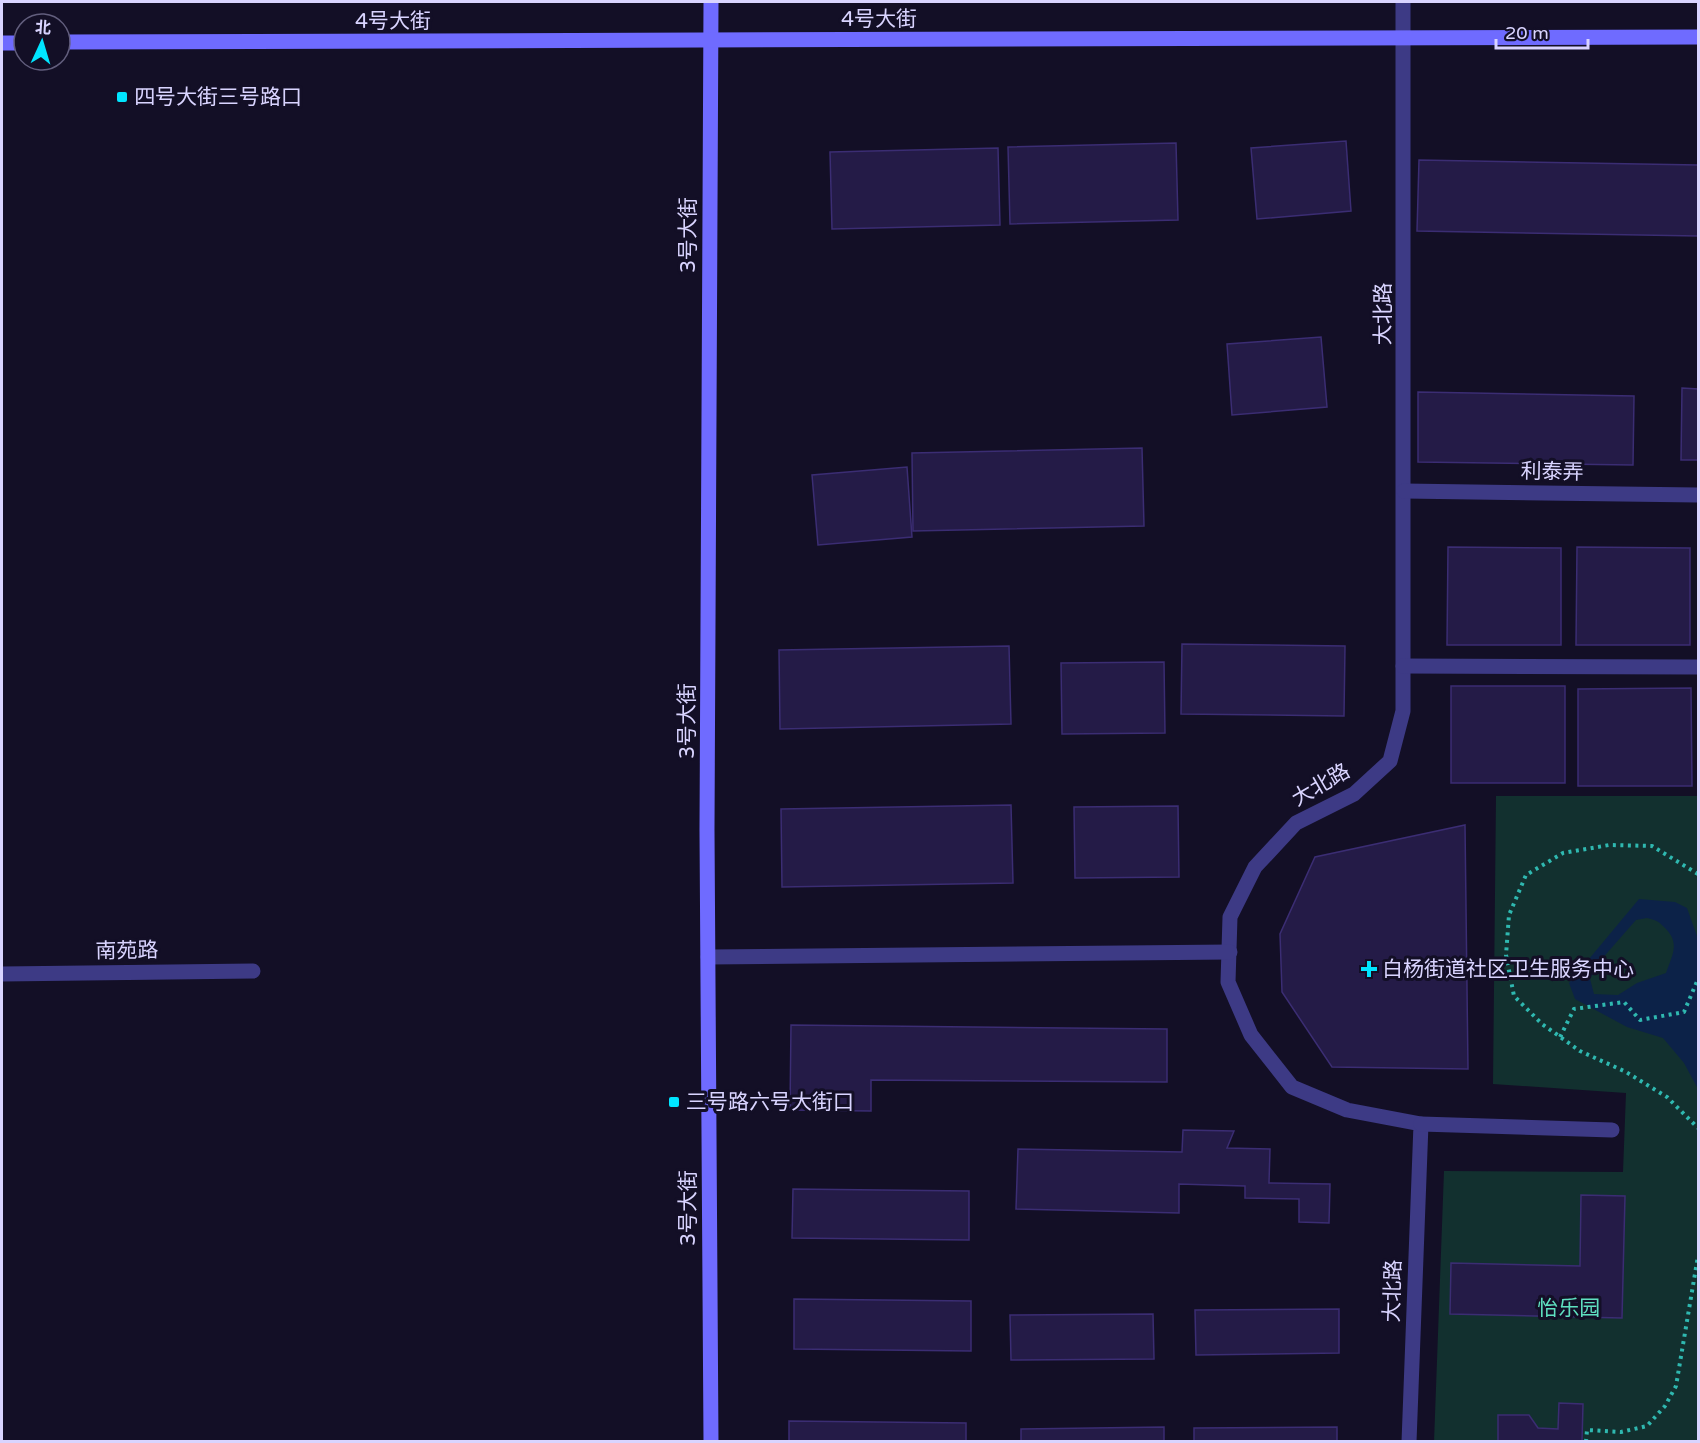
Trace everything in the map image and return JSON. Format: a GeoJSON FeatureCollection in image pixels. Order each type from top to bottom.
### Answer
{"type":"FeatureCollection","features":[{"type":"Feature","properties":{"kind":"street","name":"3号大街"},"geometry":{"type":"LineString","coordinates":[[711,2],[708,957],[711,1442]]}},
{"type":"Feature","properties":{"kind":"street","name":"大北路"},"geometry":{"type":"LineString","coordinates":[[1403,2],[1403,711],[1390,761],[1354,794],[1296,823],[1255,867],[1230,917],[1228,982],[1251,1035],[1292,1087],[1347,1110],[1421,1124],[1409,1442]]}},
{"type":"Feature","properties":{"kind":"street","name":"4号大街"},"geometry":{"type":"LineString","coordinates":[[72,42],[1698,37]]}},
{"type":"Feature","properties":{"kind":"street","name":"利泰弄"},"geometry":{"type":"LineString","coordinates":[[1404,491],[1698,495]]}},
{"type":"Feature","properties":{"kind":"street"},"geometry":{"type":"LineString","coordinates":[[1403,666],[1698,667]]}},
{"type":"Feature","properties":{"kind":"street"},"geometry":{"type":"LineString","coordinates":[[708,957],[1230,952]]}},
{"type":"Feature","properties":{"kind":"street","name":"南苑路"},"geometry":{"type":"LineString","coordinates":[[2,974],[253,971]]}},
{"type":"Feature","properties":{"kind":"street"},"geometry":{"type":"LineString","coordinates":[[1421,1124],[1612,1130]]}},
{"type":"Feature","properties":{"kind":"path"},"geometry":{"type":"LineString","coordinates":[[1698,874],[1652,846],[1609,845],[1563,853],[1526,875],[1509,915],[1506,955],[1514,996],[1542,1024],[1580,1051],[1626,1072],[1667,1097],[1698,1128]]}},
{"type":"Feature","properties":{"kind":"path"},"geometry":{"type":"LineString","coordinates":[[1560,1037],[1574,1009],[1624,1002],[1641,1020],[1684,1012],[1698,980]]}},
{"type":"Feature","properties":{"kind":"path"},"geometry":{"type":"LineString","coordinates":[[1586,1442],[1587,1430],[1621,1432],[1647,1426],[1665,1406],[1676,1386],[1698,1256]]}},
{"type":"Feature","properties":{"kind":"green space","name":"怡乐园"},"geometry":{"type":"Polygon","coordinates":[[[1496,796],[1698,796],[1698,1441],[1434,1442],[1444,1171],[1623,1172],[1626,1093],[1493,1084],[1496,796]]]}},
{"type":"Feature","properties":{"kind":"water"},"geometry":{"type":"Polygon","coordinates":[[[1639,899],[1675,902],[1687,908],[1698,939],[1698,1089],[1684,1063],[1663,1038],[1627,1027],[1575,999],[1569,983],[1639,899]],[[1647,918],[1636,920],[1600,961],[1590,979],[1594,994],[1618,995],[1637,983],[1666,973],[1674,949],[1672,938],[1660,923],[1647,918]]]}},
{"type":"Feature","properties":{"kind":"building"},"geometry":{"type":"Polygon","coordinates":[[[1346,141],[1351,211],[1257,219],[1251,148],[1346,141]]]}},
{"type":"Feature","properties":{"kind":"building"},"geometry":{"type":"Polygon","coordinates":[[[1176,143],[1178,220],[1010,224],[1008,147],[1176,143]]]}},
{"type":"Feature","properties":{"kind":"building"},"geometry":{"type":"Polygon","coordinates":[[[998,148],[1000,225],[832,229],[830,152],[998,148]]]}},
{"type":"Feature","properties":{"kind":"building"},"geometry":{"type":"Polygon","coordinates":[[[1419,160],[1698,165],[1698,236],[1417,231],[1419,160]]]}},
{"type":"Feature","properties":{"kind":"building"},"geometry":{"type":"Polygon","coordinates":[[[1321,337],[1327,407],[1232,415],[1227,344],[1321,337]]]}},
{"type":"Feature","properties":{"kind":"building"},"geometry":{"type":"Polygon","coordinates":[[[1682,388],[1698,389],[1698,460],[1681,460],[1682,388]]]}},
{"type":"Feature","properties":{"kind":"building"},"geometry":{"type":"Polygon","coordinates":[[[1418,392],[1634,396],[1633,465],[1418,462],[1418,392]]]}},
{"type":"Feature","properties":{"kind":"building"},"geometry":{"type":"Polygon","coordinates":[[[1142,448],[1144,526],[913,531],[912,453],[1142,448]]]}},
{"type":"Feature","properties":{"kind":"building"},"geometry":{"type":"Polygon","coordinates":[[[907,467],[912,537],[818,545],[812,475],[907,467]]]}},
{"type":"Feature","properties":{"kind":"building"},"geometry":{"type":"Polygon","coordinates":[[[1448,547],[1561,548],[1561,645],[1447,645],[1448,547]]]}},
{"type":"Feature","properties":{"kind":"building"},"geometry":{"type":"Polygon","coordinates":[[[1577,547],[1690,548],[1690,645],[1576,645],[1577,547]]]}},
{"type":"Feature","properties":{"kind":"building"},"geometry":{"type":"Polygon","coordinates":[[[1182,644],[1345,646],[1344,716],[1181,714],[1182,644]]]}},
{"type":"Feature","properties":{"kind":"building"},"geometry":{"type":"Polygon","coordinates":[[[1009,646],[1011,724],[780,729],[779,650],[1009,646]]]}},
{"type":"Feature","properties":{"kind":"building"},"geometry":{"type":"Polygon","coordinates":[[[1164,662],[1165,733],[1062,734],[1061,663],[1164,662]]]}},
{"type":"Feature","properties":{"kind":"building"},"geometry":{"type":"Polygon","coordinates":[[[1451,686],[1565,686],[1565,783],[1451,783],[1451,686]]]}},
{"type":"Feature","properties":{"kind":"building"},"geometry":{"type":"Polygon","coordinates":[[[1691,688],[1692,786],[1578,786],[1578,689],[1691,688]]]}},
{"type":"Feature","properties":{"kind":"building"},"geometry":{"type":"Polygon","coordinates":[[[1011,805],[1013,883],[782,887],[781,809],[1011,805]]]}},
{"type":"Feature","properties":{"kind":"building"},"geometry":{"type":"Polygon","coordinates":[[[1178,806],[1179,877],[1075,878],[1074,807],[1178,806]]]}},
{"type":"Feature","properties":{"kind":"building","name":"白杨街道社区卫生服务中心"},"geometry":{"type":"Polygon","coordinates":[[[1465,825],[1468,1069],[1332,1067],[1282,992],[1280,934],[1315,857],[1465,825]]]}},
{"type":"Feature","properties":{"kind":"building"},"geometry":{"type":"Polygon","coordinates":[[[791,1025],[1167,1029],[1167,1082],[871,1080],[871,1111],[790,1110],[791,1025]]]}},
{"type":"Feature","properties":{"kind":"building"},"geometry":{"type":"Polygon","coordinates":[[[1183,1130],[1234,1131],[1227,1148],[1270,1149],[1269,1183],[1330,1184],[1329,1223],[1299,1222],[1299,1199],[1245,1198],[1245,1186],[1179,1184],[1179,1213],[1016,1209],[1018,1149],[1182,1152],[1183,1130]]]}},
{"type":"Feature","properties":{"kind":"building"},"geometry":{"type":"Polygon","coordinates":[[[793,1189],[969,1191],[969,1240],[792,1238],[793,1189]]]}},
{"type":"Feature","properties":{"kind":"building"},"geometry":{"type":"Polygon","coordinates":[[[1581,1195],[1625,1196],[1622,1318],[1450,1314],[1451,1263],[1580,1266],[1581,1195]]]}},
{"type":"Feature","properties":{"kind":"building"},"geometry":{"type":"Polygon","coordinates":[[[794,1299],[971,1301],[971,1351],[794,1349],[794,1299]]]}},
{"type":"Feature","properties":{"kind":"building"},"geometry":{"type":"Polygon","coordinates":[[[1339,1309],[1339,1353],[1196,1355],[1195,1310],[1339,1309]]]}},
{"type":"Feature","properties":{"kind":"building"},"geometry":{"type":"Polygon","coordinates":[[[1153,1314],[1154,1359],[1011,1360],[1010,1315],[1153,1314]]]}},
{"type":"Feature","properties":{"kind":"building"},"geometry":{"type":"Polygon","coordinates":[[[1559,1403],[1583,1404],[1582,1442],[1498,1442],[1498,1415],[1529,1415],[1538,1428],[1558,1429],[1559,1403]]]}},
{"type":"Feature","properties":{"kind":"building"},"geometry":{"type":"Polygon","coordinates":[[[789,1421],[966,1423],[966,1442],[789,1442],[789,1421]]]}},
{"type":"Feature","properties":{"kind":"building"},"geometry":{"type":"Polygon","coordinates":[[[1164,1427],[1164,1442],[1021,1442],[1021,1429],[1164,1427]]]}},
{"type":"Feature","properties":{"kind":"building"},"geometry":{"type":"Polygon","coordinates":[[[1337,1427],[1337,1442],[1194,1442],[1194,1428],[1337,1427]]]}},
{"type":"Feature","properties":{"kind":"place","name":"四号大街三号路口"},"geometry":{"type":"Point","coordinates":[122,97]}},
{"type":"Feature","properties":{"kind":"place","name":"白杨街道社区卫生服务中心"},"geometry":{"type":"Point","coordinates":[1369,969]}},
{"type":"Feature","properties":{"kind":"place","name":"三号路六号大街口"},"geometry":{"type":"Point","coordinates":[674,1102]}}]}
